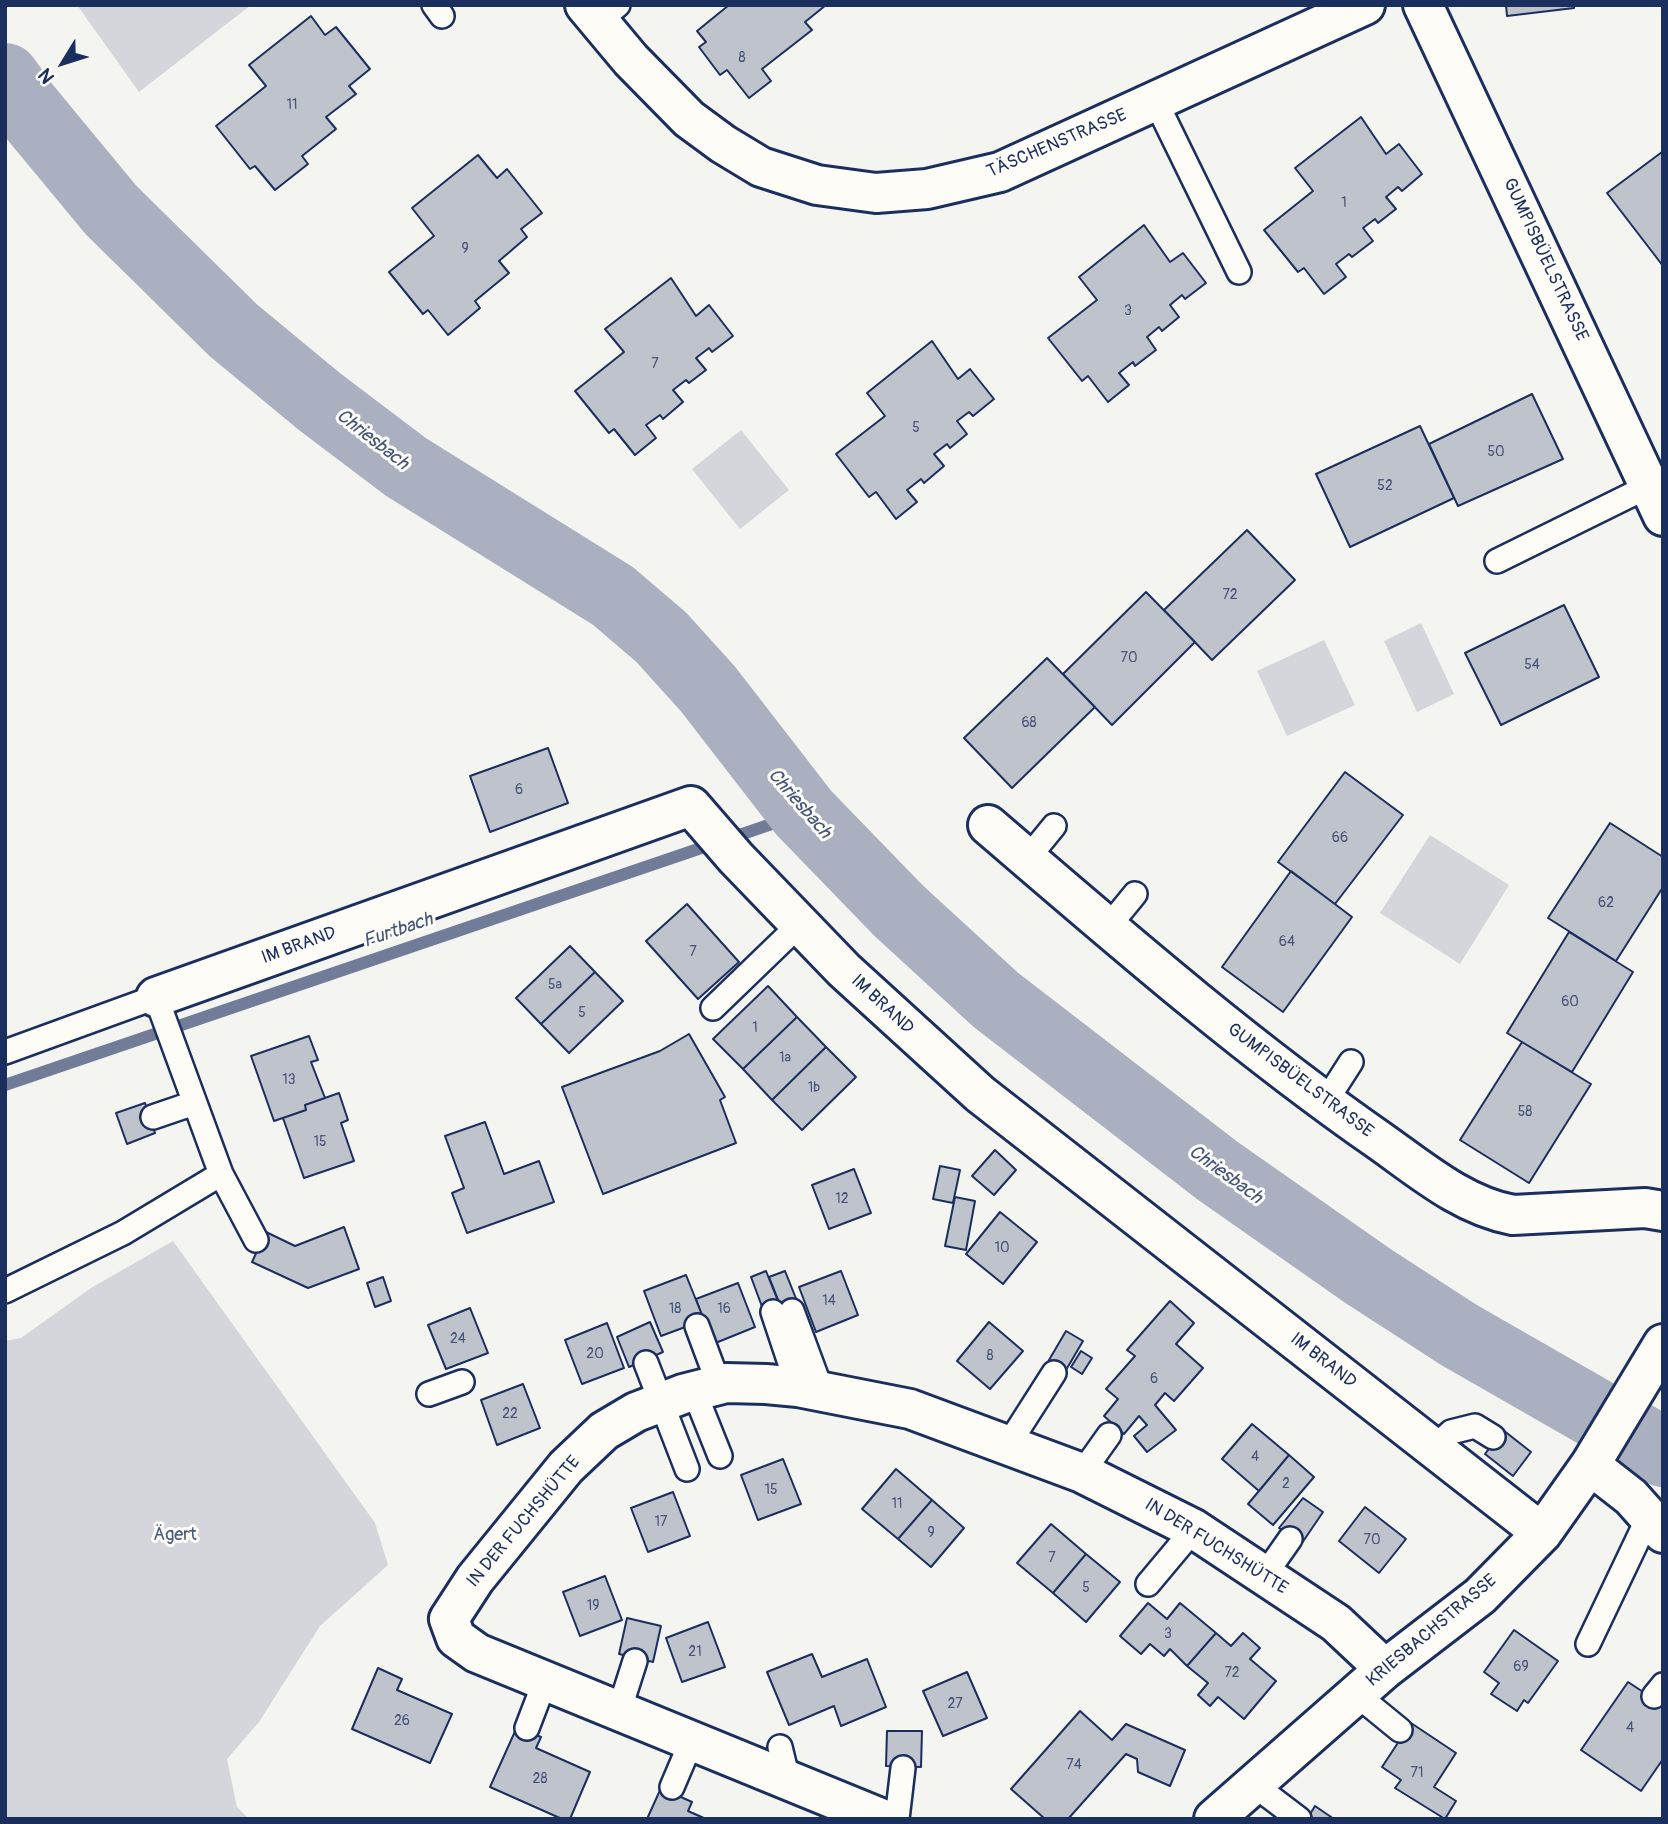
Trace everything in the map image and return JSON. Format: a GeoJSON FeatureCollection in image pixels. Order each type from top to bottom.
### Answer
{"type":"FeatureCollection","features":[{"type":"Feature","properties":{"kind":"street","name":"TÄSCHENSTRASSE"},"geometry":{"type":"LineString","coordinates":[[600,11],[679,109],[715,138],[761,167],[817,185],[876,192],[927,189],[1000,172],[1365,5]]}},
{"type":"Feature","properties":{"kind":"street","name":"GUMPISBÜELSTRASSE"},"geometry":{"type":"LineString","coordinates":[[1423,5],[1656,501]]}},
{"type":"Feature","properties":{"kind":"street","name":"IM BRAND"},"geometry":{"type":"LineString","coordinates":[[158,1003],[691,806],[736,858],[872,996],[980,1094],[1542,1533]]}},
{"type":"Feature","properties":{"kind":"street","name":"GUMPISBÜELSTRASSE"},"geometry":{"type":"LineString","coordinates":[[988,825],[1187,994],[1326,1101],[1448,1188],[1492,1211],[1513,1215],[1646,1208],[1663,1211]]}},
{"type":"Feature","properties":{"kind":"street","name":"KRIESBACHSTRASSE"},"geometry":{"type":"LineString","coordinates":[[1214,1819],[1385,1669],[1480,1596],[1542,1533],[1595,1458],[1657,1354]]}},
{"type":"Feature","properties":{"kind":"street","name":"IN DER FUCHSHÜTTE"},"geometry":{"type":"LineString","coordinates":[[883,1819],[784,1763],[692,1740],[477,1653],[456,1638],[449,1619],[475,1578],[566,1467],[604,1431],[636,1412],[692,1393],[810,1389],[910,1409],[1082,1473],[1194,1529],[1336,1623],[1385,1669]]}},
{"type":"Feature","properties":{"kind":"street"},"geometry":{"type":"LineString","coordinates":[[1595,1458],[1656,1524]]}},
{"type":"Feature","properties":{"kind":"lane"},"geometry":{"type":"LineString","coordinates":[[1156,102],[1239,272]]}},
{"type":"Feature","properties":{"kind":"lane"},"geometry":{"type":"LineString","coordinates":[[1497,561],[1656,501]]}},
{"type":"Feature","properties":{"kind":"lane"},"geometry":{"type":"LineString","coordinates":[[1027,859],[1054,826]]}},
{"type":"Feature","properties":{"kind":"lane"},"geometry":{"type":"LineString","coordinates":[[1108,927],[1135,894]]}},
{"type":"Feature","properties":{"kind":"lane"},"geometry":{"type":"LineString","coordinates":[[713,1008],[800,924]]}},
{"type":"Feature","properties":{"kind":"lane"},"geometry":{"type":"LineString","coordinates":[[5,1052],[158,1003],[220,1174],[256,1240]]}},
{"type":"Feature","properties":{"kind":"lane"},"geometry":{"type":"LineString","coordinates":[[1326,1101],[1351,1062]]}},
{"type":"Feature","properties":{"kind":"lane"},"geometry":{"type":"LineString","coordinates":[[153,1117],[194,1103]]}},
{"type":"Feature","properties":{"kind":"lane"},"geometry":{"type":"LineString","coordinates":[[5,1292],[123,1233],[220,1174]]}},
{"type":"Feature","properties":{"kind":"lane"},"geometry":{"type":"LineString","coordinates":[[783,1311],[810,1389]]}},
{"type":"Feature","properties":{"kind":"lane"},"geometry":{"type":"LineString","coordinates":[[687,1469],[697,1326]]}},
{"type":"Feature","properties":{"kind":"lane"},"geometry":{"type":"LineString","coordinates":[[646,1363],[692,1393],[720,1455]]}},
{"type":"Feature","properties":{"kind":"lane"},"geometry":{"type":"LineString","coordinates":[[1009,1445],[1054,1373]]}},
{"type":"Feature","properties":{"kind":"lane"},"geometry":{"type":"LineString","coordinates":[[429,1394],[462,1382]]}},
{"type":"Feature","properties":{"kind":"lane"},"geometry":{"type":"LineString","coordinates":[[1434,1448],[1451,1432],[1475,1426],[1493,1437]]}},
{"type":"Feature","properties":{"kind":"lane"},"geometry":{"type":"LineString","coordinates":[[1082,1473],[1109,1435]]}},
{"type":"Feature","properties":{"kind":"lane"},"geometry":{"type":"LineString","coordinates":[[1588,1644],[1656,1524]]}},
{"type":"Feature","properties":{"kind":"lane"},"geometry":{"type":"LineString","coordinates":[[1148,1584],[1194,1529]]}},
{"type":"Feature","properties":{"kind":"lane"},"geometry":{"type":"LineString","coordinates":[[1264,1576],[1290,1539]]}},
{"type":"Feature","properties":{"kind":"lane"},"geometry":{"type":"LineString","coordinates":[[619,1711],[635,1661]]}},
{"type":"Feature","properties":{"kind":"lane"},"geometry":{"type":"LineString","coordinates":[[527,1728],[545,1681]]}},
{"type":"Feature","properties":{"kind":"lane"},"geometry":{"type":"LineString","coordinates":[[1356,1694],[1400,1730]]}},
{"type":"Feature","properties":{"kind":"lane"},"geometry":{"type":"LineString","coordinates":[[673,1787],[692,1740]]}},
{"type":"Feature","properties":{"kind":"lane"},"geometry":{"type":"LineString","coordinates":[[897,1819],[903,1768]]}},
{"type":"Feature","properties":{"kind":"lane"},"geometry":{"type":"LineString","coordinates":[[1253,1784],[1299,1819]]}},
{"type":"Feature","properties":{"kind":"green space"},"geometry":{"type":"Polygon","coordinates":[[[77,5],[251,5],[139,92],[77,5]]]}},
{"type":"Feature","properties":{"kind":"green space"},"geometry":{"type":"Polygon","coordinates":[[[741,430],[789,490],[740,529],[692,469],[741,430]]]}},
{"type":"Feature","properties":{"kind":"green space"},"geometry":{"type":"Polygon","coordinates":[[[1421,623],[1454,694],[1417,712],[1384,641],[1421,623]]]}},
{"type":"Feature","properties":{"kind":"green space"},"geometry":{"type":"Polygon","coordinates":[[[1324,640],[1355,705],[1287,736],[1257,671],[1324,640]]]}},
{"type":"Feature","properties":{"kind":"green space"},"geometry":{"type":"Polygon","coordinates":[[[1430,835],[1509,885],[1460,964],[1380,913],[1430,835]]]}},
{"type":"Feature","properties":{"kind":"green space","name":"Ägert"},"geometry":{"type":"Polygon","coordinates":[[[173,1241],[375,1523],[388,1565],[320,1626],[259,1722],[227,1759],[237,1807],[249,1819],[5,1819],[5,1341],[21,1338],[91,1288],[173,1241]]]}},
{"type":"Feature","properties":{"kind":"building"},"geometry":{"type":"Polygon","coordinates":[[[729,5],[826,5],[805,22],[812,30],[762,69],[771,81],[749,98],[727,70],[720,75],[699,47],[706,42],[697,31],[729,5]]]}},
{"type":"Feature","properties":{"kind":"building"},"geometry":{"type":"Polygon","coordinates":[[[1506,5],[1574,5],[1574,8],[1507,16],[1506,5]]]}},
{"type":"Feature","properties":{"kind":"building"},"geometry":{"type":"Polygon","coordinates":[[[311,16],[325,35],[336,27],[370,69],[349,86],[356,94],[326,117],[336,129],[302,156],[308,164],[275,190],[255,166],[250,169],[216,126],[266,86],[249,65],[311,16]]]}},
{"type":"Feature","properties":{"kind":"building"},"geometry":{"type":"Polygon","coordinates":[[[1361,117],[1386,154],[1399,144],[1422,174],[1402,191],[1398,187],[1386,197],[1396,209],[1378,223],[1375,219],[1363,228],[1373,241],[1352,257],[1349,254],[1336,264],[1346,277],[1324,294],[1304,268],[1298,272],[1264,230],[1313,191],[1295,168],[1361,117]]]}},
{"type":"Feature","properties":{"kind":"building"},"geometry":{"type":"Polygon","coordinates":[[[1663,153],[1663,266],[1607,193],[1663,153]]]}},
{"type":"Feature","properties":{"kind":"building"},"geometry":{"type":"Polygon","coordinates":[[[478,155],[497,178],[507,169],[542,213],[521,229],[527,237],[499,261],[509,273],[475,301],[480,308],[448,335],[428,310],[423,314],[389,272],[434,236],[412,208],[478,155]]]}},
{"type":"Feature","properties":{"kind":"building"},"geometry":{"type":"Polygon","coordinates":[[[1144,225],[1170,262],[1183,253],[1206,283],[1185,299],[1182,295],[1170,305],[1179,317],[1162,331],[1159,327],[1147,337],[1156,350],[1135,366],[1133,362],[1119,373],[1129,385],[1108,402],[1088,376],[1082,381],[1048,338],[1097,300],[1079,277],[1144,225]]]}},
{"type":"Feature","properties":{"kind":"building"},"geometry":{"type":"Polygon","coordinates":[[[671,278],[696,316],[709,305],[733,336],[712,352],[709,348],[696,358],[706,370],[689,383],[686,380],[673,390],[683,402],[663,419],[660,415],[646,425],[656,438],[635,455],[614,429],[609,433],[575,391],[624,352],[605,329],[671,278]]]}},
{"type":"Feature","properties":{"kind":"building"},"geometry":{"type":"Polygon","coordinates":[[[932,341],[958,379],[970,369],[994,399],[973,416],[969,412],[957,421],[967,434],[950,448],[947,444],[934,454],[944,466],[924,483],[921,479],[907,490],[917,502],[896,519],[876,492],[869,497],[836,454],[885,416],[867,393],[932,341]]]}},
{"type":"Feature","properties":{"kind":"building"},"geometry":{"type":"Polygon","coordinates":[[[1532,394],[1563,459],[1458,506],[1429,444],[1532,394]]]}},
{"type":"Feature","properties":{"kind":"building"},"geometry":{"type":"Polygon","coordinates":[[[1420,426],[1454,498],[1350,547],[1316,474],[1420,426]]]}},
{"type":"Feature","properties":{"kind":"building"},"geometry":{"type":"Polygon","coordinates":[[[1247,530],[1295,580],[1212,660],[1164,610],[1247,530]]]}},
{"type":"Feature","properties":{"kind":"building"},"geometry":{"type":"Polygon","coordinates":[[[1146,592],[1195,642],[1112,725],[1063,674],[1146,592]]]}},
{"type":"Feature","properties":{"kind":"building"},"geometry":{"type":"Polygon","coordinates":[[[1564,605],[1599,677],[1501,725],[1465,653],[1564,605]]]}},
{"type":"Feature","properties":{"kind":"building"},"geometry":{"type":"Polygon","coordinates":[[[1047,658],[1095,707],[1012,788],[964,738],[1047,658]]]}},
{"type":"Feature","properties":{"kind":"building"},"geometry":{"type":"Polygon","coordinates":[[[548,748],[568,803],[490,832],[470,776],[548,748]]]}},
{"type":"Feature","properties":{"kind":"building"},"geometry":{"type":"Polygon","coordinates":[[[1345,772],[1403,815],[1335,904],[1278,862],[1345,772]]]}},
{"type":"Feature","properties":{"kind":"building"},"geometry":{"type":"Polygon","coordinates":[[[1610,823],[1663,857],[1663,887],[1616,961],[1548,918],[1610,823]]]}},
{"type":"Feature","properties":{"kind":"building"},"geometry":{"type":"Polygon","coordinates":[[[1291,871],[1352,917],[1283,1012],[1222,967],[1291,871]]]}},
{"type":"Feature","properties":{"kind":"building"},"geometry":{"type":"Polygon","coordinates":[[[687,904],[739,962],[698,999],[646,941],[687,904]]]}},
{"type":"Feature","properties":{"kind":"building"},"geometry":{"type":"Polygon","coordinates":[[[1569,932],[1633,972],[1572,1072],[1507,1033],[1569,932]]]}},
{"type":"Feature","properties":{"kind":"building"},"geometry":{"type":"Polygon","coordinates":[[[570,946],[595,972],[541,1024],[516,998],[570,946]]]}},
{"type":"Feature","properties":{"kind":"building"},"geometry":{"type":"Polygon","coordinates":[[[595,972],[623,1001],[569,1053],[541,1024],[595,972]]]}},
{"type":"Feature","properties":{"kind":"building"},"geometry":{"type":"Polygon","coordinates":[[[768,986],[797,1017],[743,1069],[713,1039],[768,986]]]}},
{"type":"Feature","properties":{"kind":"building"},"geometry":{"type":"Polygon","coordinates":[[[797,1017],[826,1047],[772,1100],[743,1069],[797,1017]]]}},
{"type":"Feature","properties":{"kind":"building"},"geometry":{"type":"Polygon","coordinates":[[[689,1034],[725,1097],[720,1100],[736,1143],[603,1194],[562,1087],[660,1051],[689,1034]]]}},
{"type":"Feature","properties":{"kind":"building"},"geometry":{"type":"Polygon","coordinates":[[[309,1036],[318,1060],[311,1062],[325,1098],[305,1105],[306,1110],[274,1121],[251,1056],[309,1036]]]}},
{"type":"Feature","properties":{"kind":"building"},"geometry":{"type":"Polygon","coordinates":[[[1522,1042],[1591,1084],[1529,1183],[1460,1140],[1522,1042]]]}},
{"type":"Feature","properties":{"kind":"building"},"geometry":{"type":"Polygon","coordinates":[[[826,1047],[856,1077],[802,1130],[772,1100],[826,1047]]]}},
{"type":"Feature","properties":{"kind":"building"},"geometry":{"type":"Polygon","coordinates":[[[339,1093],[348,1120],[341,1123],[354,1161],[304,1178],[283,1118],[306,1110],[305,1105],[339,1093]]]}},
{"type":"Feature","properties":{"kind":"building"},"geometry":{"type":"Polygon","coordinates":[[[145,1103],[155,1133],[127,1144],[116,1113],[145,1103]]]}},
{"type":"Feature","properties":{"kind":"building"},"geometry":{"type":"Polygon","coordinates":[[[485,1122],[504,1174],[539,1161],[554,1202],[467,1233],[452,1193],[464,1188],[445,1136],[485,1122]]]}},
{"type":"Feature","properties":{"kind":"building"},"geometry":{"type":"Polygon","coordinates":[[[995,1150],[1016,1170],[994,1195],[972,1176],[995,1150]]]}},
{"type":"Feature","properties":{"kind":"building"},"geometry":{"type":"Polygon","coordinates":[[[940,1166],[960,1170],[953,1203],[933,1199],[940,1166]]]}},
{"type":"Feature","properties":{"kind":"building"},"geometry":{"type":"Polygon","coordinates":[[[854,1169],[871,1213],[829,1229],[812,1185],[854,1169]]]}},
{"type":"Feature","properties":{"kind":"building"},"geometry":{"type":"Polygon","coordinates":[[[955,1197],[975,1201],[966,1250],[945,1246],[955,1197]]]}},
{"type":"Feature","properties":{"kind":"building"},"geometry":{"type":"Polygon","coordinates":[[[1000,1212],[1037,1242],[1003,1284],[966,1254],[1000,1212]]]}},
{"type":"Feature","properties":{"kind":"building"},"geometry":{"type":"Polygon","coordinates":[[[344,1227],[359,1269],[308,1288],[252,1262],[266,1232],[295,1246],[344,1227]]]}},
{"type":"Feature","properties":{"kind":"building"},"geometry":{"type":"Polygon","coordinates":[[[766,1271],[780,1306],[764,1312],[751,1277],[766,1271]]]}},
{"type":"Feature","properties":{"kind":"building"},"geometry":{"type":"Polygon","coordinates":[[[785,1271],[799,1306],[783,1312],[769,1277],[785,1271]]]}},
{"type":"Feature","properties":{"kind":"building"},"geometry":{"type":"Polygon","coordinates":[[[841,1271],[858,1315],[816,1332],[799,1287],[841,1271]]]}},
{"type":"Feature","properties":{"kind":"building"},"geometry":{"type":"Polygon","coordinates":[[[686,1275],[704,1320],[661,1336],[644,1291],[686,1275]]]}},
{"type":"Feature","properties":{"kind":"building"},"geometry":{"type":"Polygon","coordinates":[[[383,1277],[391,1301],[375,1307],[367,1283],[383,1277]]]}},
{"type":"Feature","properties":{"kind":"building"},"geometry":{"type":"Polygon","coordinates":[[[738,1283],[755,1327],[713,1344],[696,1299],[738,1283]]]}},
{"type":"Feature","properties":{"kind":"building"},"geometry":{"type":"Polygon","coordinates":[[[1170,1301],[1194,1323],[1176,1344],[1203,1368],[1174,1401],[1165,1393],[1155,1405],[1176,1430],[1147,1452],[1134,1436],[1147,1425],[1139,1416],[1124,1434],[1104,1416],[1118,1399],[1106,1389],[1135,1356],[1127,1350],[1170,1301]]]}},
{"type":"Feature","properties":{"kind":"building"},"geometry":{"type":"Polygon","coordinates":[[[470,1308],[488,1353],[446,1369],[428,1325],[470,1308]]]}},
{"type":"Feature","properties":{"kind":"building"},"geometry":{"type":"Polygon","coordinates":[[[650,1322],[663,1352],[629,1367],[617,1337],[650,1322]]]}},
{"type":"Feature","properties":{"kind":"building"},"geometry":{"type":"Polygon","coordinates":[[[989,1322],[1023,1351],[990,1389],[957,1361],[989,1322]]]}},
{"type":"Feature","properties":{"kind":"building"},"geometry":{"type":"Polygon","coordinates":[[[607,1323],[624,1368],[582,1384],[565,1340],[607,1323]]]}},
{"type":"Feature","properties":{"kind":"building"},"geometry":{"type":"Polygon","coordinates":[[[1066,1331],[1083,1341],[1066,1370],[1049,1360],[1066,1331]]]}},
{"type":"Feature","properties":{"kind":"building"},"geometry":{"type":"Polygon","coordinates":[[[1081,1351],[1092,1358],[1082,1374],[1071,1367],[1081,1351]]]}},
{"type":"Feature","properties":{"kind":"building"},"geometry":{"type":"Polygon","coordinates":[[[523,1384],[540,1428],[497,1445],[481,1400],[523,1384]]]}},
{"type":"Feature","properties":{"kind":"building"},"geometry":{"type":"Polygon","coordinates":[[[1252,1424],[1289,1455],[1259,1491],[1222,1459],[1252,1424]]]}},
{"type":"Feature","properties":{"kind":"building"},"geometry":{"type":"Polygon","coordinates":[[[1503,1430],[1531,1452],[1513,1476],[1485,1454],[1503,1430]]]}},
{"type":"Feature","properties":{"kind":"building"},"geometry":{"type":"Polygon","coordinates":[[[1289,1455],[1314,1477],[1273,1525],[1248,1504],[1289,1455]]]}},
{"type":"Feature","properties":{"kind":"building"},"geometry":{"type":"Polygon","coordinates":[[[783,1459],[801,1504],[758,1520],[741,1475],[783,1459]]]}},
{"type":"Feature","properties":{"kind":"building"},"geometry":{"type":"Polygon","coordinates":[[[896,1469],[932,1500],[898,1539],[862,1509],[896,1469]]]}},
{"type":"Feature","properties":{"kind":"building"},"geometry":{"type":"Polygon","coordinates":[[[673,1492],[690,1536],[648,1552],[631,1508],[673,1492]]]}},
{"type":"Feature","properties":{"kind":"building"},"geometry":{"type":"Polygon","coordinates":[[[1303,1498],[1323,1512],[1302,1543],[1279,1528],[1303,1498]]]}},
{"type":"Feature","properties":{"kind":"building"},"geometry":{"type":"Polygon","coordinates":[[[932,1500],[964,1528],[931,1567],[898,1539],[932,1500]]]}},
{"type":"Feature","properties":{"kind":"building"},"geometry":{"type":"Polygon","coordinates":[[[1365,1507],[1406,1539],[1379,1573],[1339,1541],[1365,1507]]]}},
{"type":"Feature","properties":{"kind":"building"},"geometry":{"type":"Polygon","coordinates":[[[1051,1524],[1086,1554],[1053,1593],[1017,1563],[1051,1524]]]}},
{"type":"Feature","properties":{"kind":"building"},"geometry":{"type":"Polygon","coordinates":[[[1086,1554],[1120,1582],[1086,1622],[1053,1593],[1086,1554]]]}},
{"type":"Feature","properties":{"kind":"building"},"geometry":{"type":"Polygon","coordinates":[[[605,1576],[622,1620],[580,1636],[563,1592],[605,1576]]]}},
{"type":"Feature","properties":{"kind":"building"},"geometry":{"type":"Polygon","coordinates":[[[1148,1603],[1167,1619],[1180,1603],[1216,1633],[1187,1666],[1170,1649],[1164,1656],[1150,1644],[1141,1654],[1120,1636],[1148,1603]]]}},
{"type":"Feature","properties":{"kind":"building"},"geometry":{"type":"Polygon","coordinates":[[[627,1618],[661,1626],[653,1662],[619,1654],[627,1618]]]}},
{"type":"Feature","properties":{"kind":"building"},"geometry":{"type":"Polygon","coordinates":[[[708,1622],[725,1667],[682,1682],[666,1638],[708,1622]]]}},
{"type":"Feature","properties":{"kind":"building"},"geometry":{"type":"Polygon","coordinates":[[[1514,1630],[1558,1661],[1528,1703],[1524,1700],[1517,1711],[1491,1694],[1499,1683],[1484,1672],[1514,1630]]]}},
{"type":"Feature","properties":{"kind":"building"},"geometry":{"type":"Polygon","coordinates":[[[1216,1633],[1231,1646],[1243,1633],[1260,1648],[1250,1659],[1276,1681],[1244,1719],[1218,1697],[1210,1706],[1198,1695],[1208,1683],[1187,1666],[1216,1633]]]}},
{"type":"Feature","properties":{"kind":"building"},"geometry":{"type":"Polygon","coordinates":[[[812,1654],[822,1677],[867,1659],[886,1707],[841,1726],[834,1706],[789,1725],[767,1672],[812,1654]]]}},
{"type":"Feature","properties":{"kind":"building"},"geometry":{"type":"Polygon","coordinates":[[[378,1668],[402,1679],[397,1690],[452,1714],[430,1763],[352,1729],[378,1668]]]}},
{"type":"Feature","properties":{"kind":"building"},"geometry":{"type":"Polygon","coordinates":[[[967,1672],[987,1718],[943,1736],[923,1691],[967,1672]]]}},
{"type":"Feature","properties":{"kind":"building"},"geometry":{"type":"Polygon","coordinates":[[[1628,1682],[1663,1705],[1663,1759],[1641,1791],[1581,1750],[1628,1682]]]}},
{"type":"Feature","properties":{"kind":"building"},"geometry":{"type":"Polygon","coordinates":[[[1080,1711],[1112,1740],[1126,1724],[1185,1750],[1170,1786],[1138,1772],[1137,1759],[1126,1754],[1068,1819],[1045,1819],[1011,1789],[1080,1711]]]}},
{"type":"Feature","properties":{"kind":"building"},"geometry":{"type":"Polygon","coordinates":[[[1411,1723],[1456,1753],[1434,1787],[1456,1801],[1445,1819],[1395,1788],[1401,1780],[1382,1767],[1411,1723]]]}},
{"type":"Feature","properties":{"kind":"building"},"geometry":{"type":"Polygon","coordinates":[[[517,1727],[541,1737],[536,1748],[590,1772],[570,1819],[562,1819],[490,1787],[517,1727]]]}},
{"type":"Feature","properties":{"kind":"building"},"geometry":{"type":"Polygon","coordinates":[[[887,1731],[922,1731],[921,1767],[886,1766],[887,1731]]]}},
{"type":"Feature","properties":{"kind":"building"},"geometry":{"type":"Polygon","coordinates":[[[661,1788],[692,1802],[688,1811],[706,1819],[647,1819],[661,1788]]]}},
{"type":"Feature","properties":{"kind":"building"},"geometry":{"type":"Polygon","coordinates":[[[1315,1806],[1334,1819],[1307,1819],[1315,1806]]]}},
{"type":"Feature","properties":{"kind":"waterway","name":"Chriesbach"},"geometry":{"type":"LineString","coordinates":[[5,78],[111,210],[233,330],[320,402],[406,467],[613,596],[661,637],[708,689],[804,813],[899,911],[996,1000],[1218,1171],[1368,1276],[1459,1335],[1663,1452]]}},
{"type":"Feature","properties":{"kind":"waterway","name":"Furtbach"},"geometry":{"type":"LineString","coordinates":[[5,1085],[804,813]]}}]}
